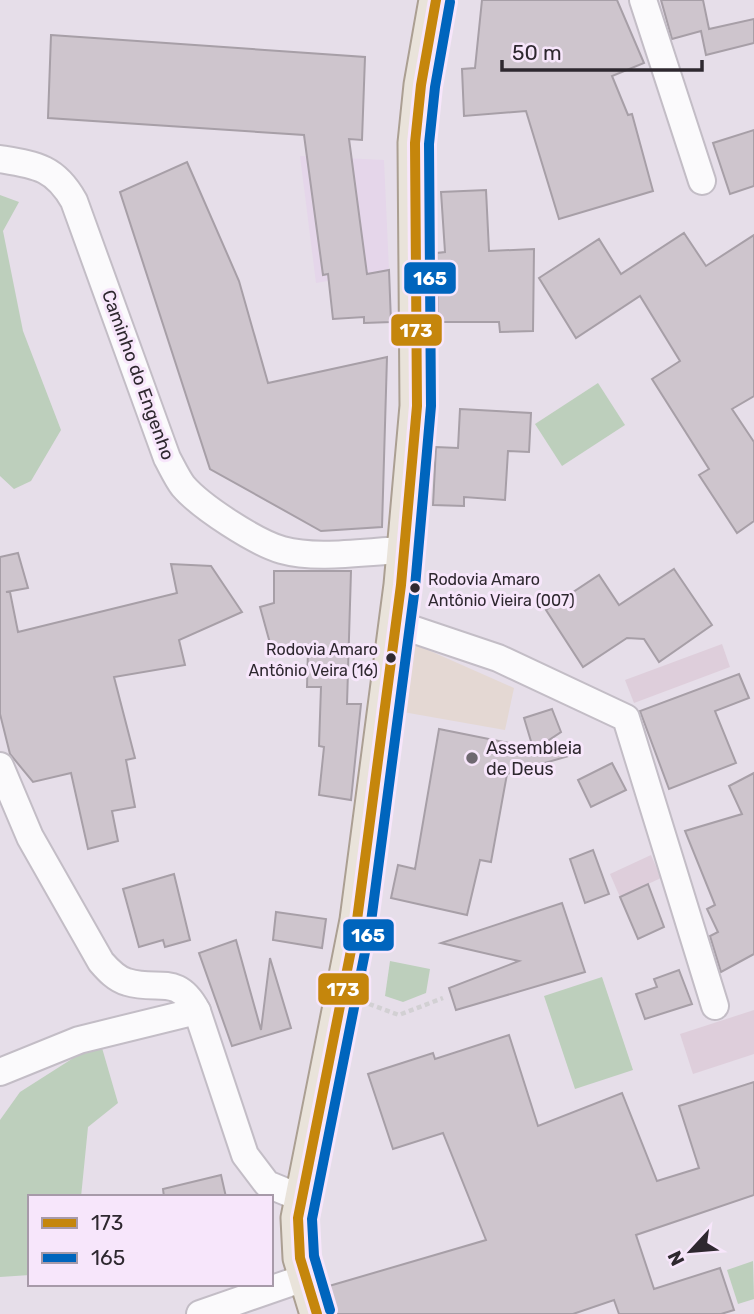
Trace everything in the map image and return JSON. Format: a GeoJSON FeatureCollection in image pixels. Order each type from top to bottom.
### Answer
{"type":"FeatureCollection","features":[{"type":"Feature","properties":{"kind":"main road"},"geometry":{"type":"LineString","coordinates":[[317,1314],[304,1278],[297,1237],[301,1198],[343,993],[369,841],[397,624],[417,406],[415,143],[421,85],[436,0]]}},
{"type":"Feature","properties":{"kind":"street"},"geometry":{"type":"LineString","coordinates":[[643,0],[702,181]]}},
{"type":"Feature","properties":{"kind":"street","name":"Caminho do Engenho"},"geometry":{"type":"LineString","coordinates":[[0,159],[36,165],[62,180],[74,201],[167,458],[183,486],[204,504],[262,541],[282,550],[305,553],[405,550]]}},
{"type":"Feature","properties":{"kind":"street"},"geometry":{"type":"LineString","coordinates":[[397,624],[498,659],[626,718],[715,1006]]}},
{"type":"Feature","properties":{"kind":"street"},"geometry":{"type":"LineString","coordinates":[[0,766],[30,837],[101,962],[113,975],[127,982],[176,987],[189,996],[197,1012],[245,1155],[267,1184],[301,1198]]}},
{"type":"Feature","properties":{"kind":"street"},"geometry":{"type":"LineString","coordinates":[[0,1072],[79,1040],[197,1012]]}},
{"type":"Feature","properties":{"kind":"street"},"geometry":{"type":"LineString","coordinates":[[200,1314],[304,1278]]}},
{"type":"Feature","properties":{"kind":"path"},"geometry":{"type":"LineString","coordinates":[[343,993],[399,1015],[443,999]]}},
{"type":"Feature","properties":{"kind":"shaded area"},"geometry":{"type":"Polygon","coordinates":[[[300,156],[384,160],[389,270],[316,283],[300,156]]]}},
{"type":"Feature","properties":{"kind":"shaded area"},"geometry":{"type":"Polygon","coordinates":[[[410,642],[514,688],[505,730],[403,712],[410,642]]]}},
{"type":"Feature","properties":{"kind":"shaded area"},"geometry":{"type":"Polygon","coordinates":[[[722,644],[730,667],[634,703],[625,680],[722,644]]]}},
{"type":"Feature","properties":{"kind":"shaded area"},"geometry":{"type":"Polygon","coordinates":[[[651,855],[661,878],[620,897],[610,874],[651,855]]]}},
{"type":"Feature","properties":{"kind":"shaded area"},"geometry":{"type":"Polygon","coordinates":[[[754,1010],[754,1054],[693,1074],[680,1034],[754,1010]]]}},
{"type":"Feature","properties":{"kind":"green space"},"geometry":{"type":"Polygon","coordinates":[[[0,195],[19,202],[3,231],[23,331],[61,430],[31,481],[14,489],[0,476],[0,195]]]}},
{"type":"Feature","properties":{"kind":"green space"},"geometry":{"type":"Polygon","coordinates":[[[598,383],[625,425],[562,466],[535,424],[598,383]]]}},
{"type":"Feature","properties":{"kind":"green space"},"geometry":{"type":"Polygon","coordinates":[[[390,961],[430,969],[426,993],[403,1002],[385,996],[390,961]]]}},
{"type":"Feature","properties":{"kind":"green space"},"geometry":{"type":"Polygon","coordinates":[[[602,977],[633,1070],[575,1089],[544,996],[602,977]]]}},
{"type":"Feature","properties":{"kind":"green space"},"geometry":{"type":"Polygon","coordinates":[[[100,1041],[118,1103],[88,1127],[81,1195],[28,1195],[28,1275],[0,1277],[0,1120],[20,1092],[100,1041]]]}},
{"type":"Feature","properties":{"kind":"green space"},"geometry":{"type":"Polygon","coordinates":[[[753,1261],[754,1299],[738,1304],[727,1270],[753,1261]]]}},
{"type":"Feature","properties":{"kind":"building"},"geometry":{"type":"Polygon","coordinates":[[[482,0],[617,0],[644,63],[612,76],[628,115],[632,114],[653,191],[559,219],[526,111],[464,116],[462,69],[475,68],[482,0]]]}},
{"type":"Feature","properties":{"kind":"building"},"geometry":{"type":"Polygon","coordinates":[[[661,0],[703,0],[709,29],[754,19],[754,43],[706,55],[701,31],[672,39],[661,0]]]}},
{"type":"Feature","properties":{"kind":"building"},"geometry":{"type":"Polygon","coordinates":[[[51,35],[365,57],[362,140],[349,139],[367,274],[389,270],[391,322],[364,323],[364,317],[333,319],[328,274],[323,275],[304,135],[48,118],[51,35]]]}},
{"type":"Feature","properties":{"kind":"building"},"geometry":{"type":"Polygon","coordinates":[[[754,130],[754,186],[730,194],[713,143],[754,130]]]}},
{"type":"Feature","properties":{"kind":"building"},"geometry":{"type":"Polygon","coordinates":[[[187,162],[239,281],[268,383],[387,357],[382,527],[321,531],[210,469],[120,192],[187,162]]]}},
{"type":"Feature","properties":{"kind":"building"},"geometry":{"type":"Polygon","coordinates":[[[486,190],[489,251],[534,249],[533,331],[500,332],[499,322],[438,322],[437,253],[445,252],[441,192],[486,190]]]}},
{"type":"Feature","properties":{"kind":"building"},"geometry":{"type":"Polygon","coordinates":[[[684,233],[706,266],[754,235],[754,396],[732,409],[754,442],[754,521],[737,533],[699,475],[709,469],[652,379],[680,361],[640,296],[576,338],[539,278],[599,239],[621,274],[684,233]]]}},
{"type":"Feature","properties":{"kind":"building"},"geometry":{"type":"Polygon","coordinates":[[[460,409],[531,413],[529,452],[508,451],[505,500],[464,497],[464,506],[433,505],[436,447],[458,448],[460,409]]]}},
{"type":"Feature","properties":{"kind":"building"},"geometry":{"type":"Polygon","coordinates":[[[18,553],[28,588],[6,592],[10,592],[18,632],[177,593],[171,564],[211,566],[242,612],[179,640],[185,665],[114,677],[135,758],[126,760],[135,807],[112,811],[118,841],[88,849],[71,773],[33,782],[10,754],[0,714],[0,557],[18,553]]]}},
{"type":"Feature","properties":{"kind":"building"},"geometry":{"type":"Polygon","coordinates":[[[674,569],[712,625],[659,662],[644,639],[627,638],[583,667],[546,610],[599,575],[619,605],[674,569]]]}},
{"type":"Feature","properties":{"kind":"building"},"geometry":{"type":"Polygon","coordinates":[[[274,571],[351,571],[347,704],[361,704],[351,800],[319,795],[324,747],[319,746],[321,687],[307,687],[308,648],[273,654],[260,607],[274,603],[274,571]]]}},
{"type":"Feature","properties":{"kind":"building"},"geometry":{"type":"Polygon","coordinates":[[[739,674],[749,698],[715,711],[736,763],[669,789],[640,711],[739,674]]]}},
{"type":"Feature","properties":{"kind":"building"},"geometry":{"type":"Polygon","coordinates":[[[552,709],[561,732],[537,748],[572,755],[507,774],[491,862],[480,860],[467,915],[391,898],[398,865],[415,869],[439,729],[533,748],[524,718],[552,709]]]}},
{"type":"Feature","properties":{"kind":"building"},"geometry":{"type":"Polygon","coordinates":[[[612,763],[626,790],[591,807],[578,780],[612,763]]]}},
{"type":"Feature","properties":{"kind":"building"},"geometry":{"type":"Polygon","coordinates":[[[754,773],[754,954],[721,972],[710,936],[718,932],[707,909],[715,905],[685,831],[742,814],[729,786],[754,773]]]}},
{"type":"Feature","properties":{"kind":"building"},"geometry":{"type":"Polygon","coordinates":[[[593,850],[609,894],[585,903],[570,859],[593,850]]]}},
{"type":"Feature","properties":{"kind":"building"},"geometry":{"type":"Polygon","coordinates":[[[174,874],[190,940],[165,947],[163,940],[139,947],[123,889],[174,874]]]}},
{"type":"Feature","properties":{"kind":"building"},"geometry":{"type":"Polygon","coordinates":[[[648,884],[664,927],[638,939],[620,897],[648,884]]]}},
{"type":"Feature","properties":{"kind":"building"},"geometry":{"type":"Polygon","coordinates":[[[562,903],[585,972],[456,1010],[449,988],[519,961],[441,943],[562,903]]]}},
{"type":"Feature","properties":{"kind":"building"},"geometry":{"type":"Polygon","coordinates":[[[276,912],[326,919],[322,948],[273,940],[276,912]]]}},
{"type":"Feature","properties":{"kind":"building"},"geometry":{"type":"Polygon","coordinates":[[[236,940],[261,1030],[270,958],[291,1028],[232,1046],[199,953],[236,940]]]}},
{"type":"Feature","properties":{"kind":"building"},"geometry":{"type":"Polygon","coordinates":[[[679,970],[692,1004],[645,1019],[636,994],[657,987],[654,979],[679,970]]]}},
{"type":"Feature","properties":{"kind":"building"},"geometry":{"type":"Polygon","coordinates":[[[509,1035],[538,1126],[622,1093],[657,1181],[699,1168],[679,1106],[754,1082],[754,1195],[636,1235],[654,1289],[720,1268],[734,1310],[721,1314],[619,1314],[614,1300],[573,1314],[336,1314],[329,1286],[486,1240],[443,1133],[393,1149],[368,1074],[433,1053],[435,1059],[509,1035]]]}},
{"type":"Feature","properties":{"kind":"building"},"geometry":{"type":"Polygon","coordinates":[[[221,1175],[226,1195],[164,1195],[163,1189],[221,1175]]]}},
{"type":"Feature","properties":{"kind":"transit line","name":"173"},"geometry":{"type":"LineString","coordinates":[[317,1314],[300,1258],[298,1218],[357,920],[401,585],[417,406],[415,143],[421,85],[436,0]]}},
{"type":"Feature","properties":{"kind":"transit line","name":"165"},"geometry":{"type":"LineString","coordinates":[[330,1310],[314,1256],[312,1219],[371,922],[415,587],[431,406],[429,144],[435,87],[450,2]]}},
{"type":"Feature","properties":{"kind":"place","name":"Rodovia Amaro Antônio Vieira (007)"},"geometry":{"type":"Point","coordinates":[415,588]}},
{"type":"Feature","properties":{"kind":"place","name":"Rodovia Amaro Antônio Veira (16)"},"geometry":{"type":"Point","coordinates":[391,658]}},
{"type":"Feature","properties":{"kind":"place","name":"Assembleia de Deus"},"geometry":{"type":"Point","coordinates":[472,758]}}]}
